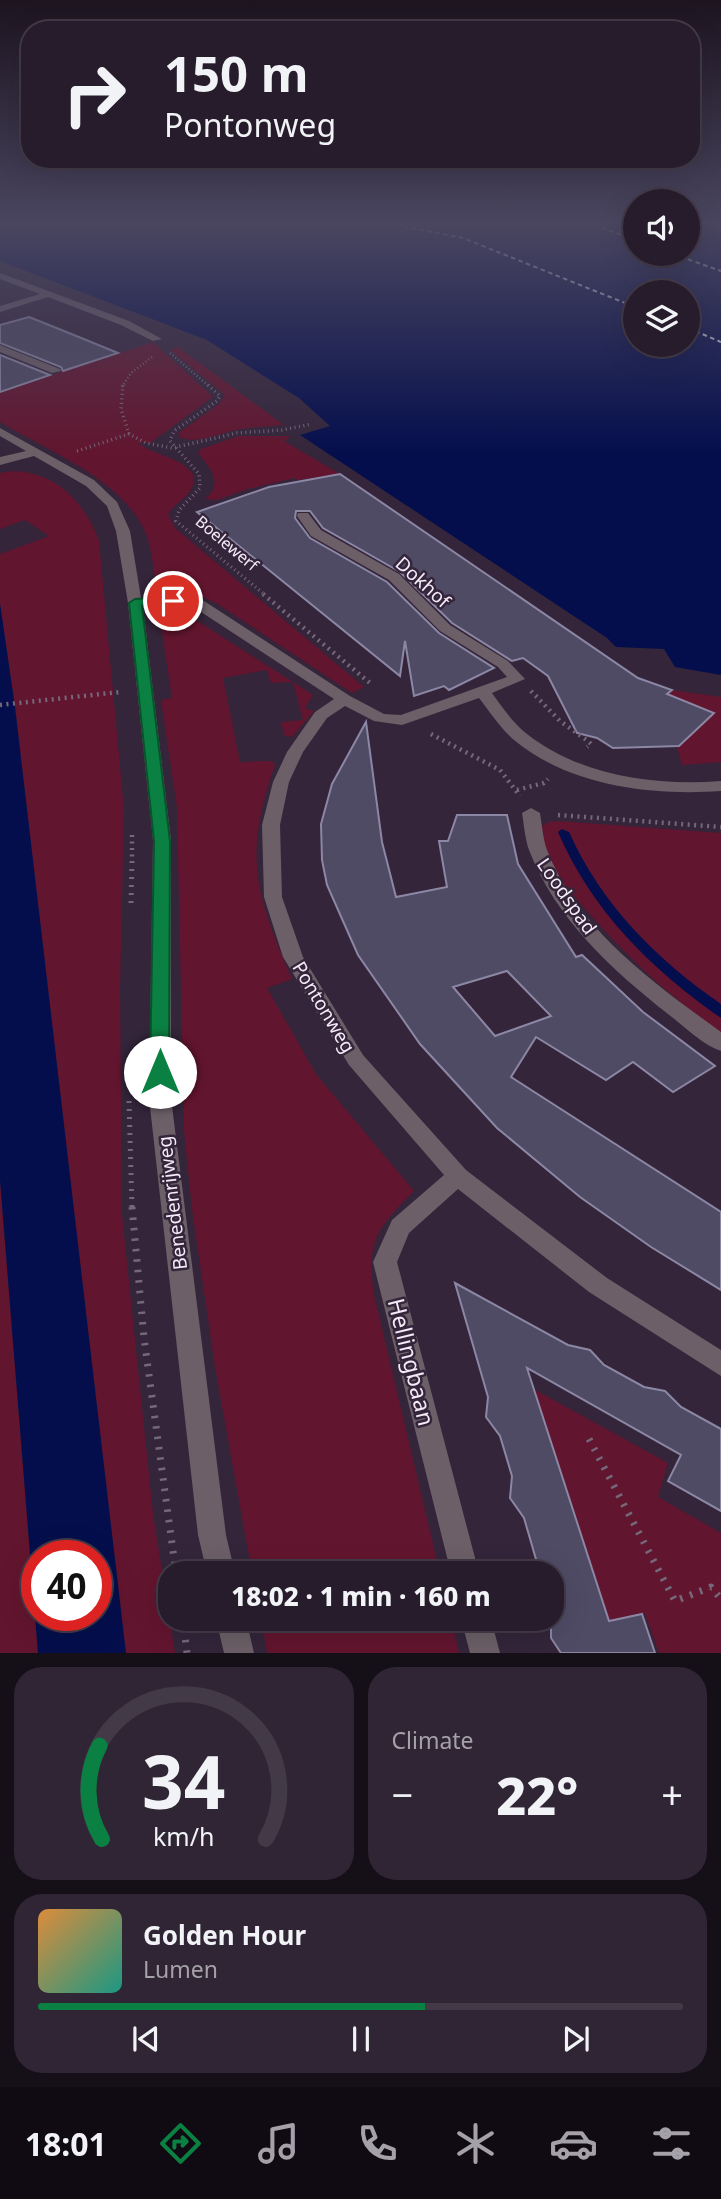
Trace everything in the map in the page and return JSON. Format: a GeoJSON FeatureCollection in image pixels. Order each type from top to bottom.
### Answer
{"type":"FeatureCollection","features":[{"type":"Feature","properties":{"kind":"street"},"geometry":{"type":"LineString","coordinates":[[0,309],[25,302]]}},
{"type":"Feature","properties":{"kind":"street"},"geometry":{"type":"LineString","coordinates":[[69,302],[125,323],[157,339]]}},
{"type":"Feature","properties":{"kind":"street"},"geometry":{"type":"LineString","coordinates":[[0,348],[56,371]]}},
{"type":"Feature","properties":{"kind":"street","name":"Benedenrijweg"},"geometry":{"type":"LineString","coordinates":[[0,431],[90,483],[113,505],[123,531],[135,603],[162,841],[160,1098],[212,1535],[218,1561]]}},
{"type":"Feature","properties":{"kind":"street"},"geometry":{"type":"LineString","coordinates":[[0,461],[35,452]]}},
{"type":"Feature","properties":{"kind":"street","name":"Dokhof"},"geometry":{"type":"LineString","coordinates":[[303,516],[316,533],[394,577],[445,628],[503,664],[517,679],[482,691]]}},
{"type":"Feature","properties":{"kind":"street"},"geometry":{"type":"LineString","coordinates":[[135,603],[173,601],[199,604],[344,699],[380,718],[407,718],[482,691],[520,737],[566,764],[612,780],[674,787],[721,786]]}},
{"type":"Feature","properties":{"kind":"street","name":"Pontonweg"},"geometry":{"type":"LineString","coordinates":[[344,699],[321,715],[295,752],[281,782],[271,825],[273,897],[293,957],[356,1060],[458,1176],[598,1285],[721,1364]]}},
{"type":"Feature","properties":{"kind":"street","name":"Loodspad"},"geometry":{"type":"LineString","coordinates":[[531,813],[531,829],[542,863],[560,893],[596,938],[642,984],[721,1042]]}},
{"type":"Feature","properties":{"kind":"street","name":"Hellingbaan"},"geometry":{"type":"LineString","coordinates":[[458,1176],[400,1227],[385,1262],[462,1561]]}},
{"type":"Feature","properties":{"kind":"street"},"geometry":{"type":"LineString","coordinates":[[234,1631],[239,1653]]}},
{"type":"Feature","properties":{"kind":"street"},"geometry":{"type":"LineString","coordinates":[[480,1631],[485,1653]]}},
{"type":"Feature","properties":{"kind":"path"},"geometry":{"type":"LineString","coordinates":[[157,339],[220,396],[217,401],[174,431],[170,441],[177,450]]}},
{"type":"Feature","properties":{"kind":"path"},"geometry":{"type":"LineString","coordinates":[[165,349],[139,365],[122,382],[118,398],[122,417],[130,434],[148,445],[177,450],[236,433],[287,431],[312,424]]}},
{"type":"Feature","properties":{"kind":"path"},"geometry":{"type":"LineString","coordinates":[[84,449],[130,434]]}},
{"type":"Feature","properties":{"kind":"path","name":"Boelewerf"},"geometry":{"type":"LineString","coordinates":[[177,450],[199,474],[200,488],[179,510],[176,521],[407,718]]}},
{"type":"Feature","properties":{"kind":"path"},"geometry":{"type":"LineString","coordinates":[[0,705],[120,692]]}},
{"type":"Feature","properties":{"kind":"path"},"geometry":{"type":"LineString","coordinates":[[407,718],[500,769],[531,813],[721,827]]}},
{"type":"Feature","properties":{"kind":"path"},"geometry":{"type":"LineString","coordinates":[[589,1439],[675,1601],[711,1587],[721,1599]]}},
{"type":"Feature","properties":{"kind":"path"},"geometry":{"type":"LineString","coordinates":[[184,1631],[187,1653]]}},
{"type":"Feature","properties":{"kind":"shaded area"},"geometry":{"type":"Polygon","coordinates":[[[108,302],[623,302],[623,357],[700,357],[700,302],[721,302],[721,675],[675,667],[664,649],[616,647],[607,638],[300,435],[330,426],[299,398],[207,340],[108,302]]]}},
{"type":"Feature","properties":{"kind":"shaded area"},"geometry":{"type":"Polygon","coordinates":[[[153,342],[213,397],[150,443],[138,443],[176,460],[194,476],[191,489],[168,514],[175,528],[364,687],[352,693],[216,603],[202,597],[157,591],[149,543],[140,522],[126,503],[87,471],[0,422],[0,389],[4,391],[153,342]]]}},
{"type":"Feature","properties":{"kind":"shaded area"},"geometry":{"type":"Polygon","coordinates":[[[178,347],[283,425],[241,429],[204,439],[181,438],[178,434],[181,431],[219,404],[225,395],[170,350],[178,347]]]}},
{"type":"Feature","properties":{"kind":"shaded area"},"geometry":{"type":"Polygon","coordinates":[[[238,436],[291,436],[284,441],[340,474],[297,480],[295,478],[248,489],[217,500],[205,499],[211,493],[215,482],[211,470],[198,453],[201,449],[238,436]]]}},
{"type":"Feature","properties":{"kind":"shaded area"},"geometry":{"type":"Polygon","coordinates":[[[0,473],[28,473],[55,483],[77,502],[99,541],[124,810],[120,988],[122,1215],[153,1514],[160,1561],[158,1561],[158,1631],[172,1631],[175,1653],[126,1653],[122,1628],[15,707],[0,604],[0,554],[49,536],[25,520],[0,529],[0,473]]]}},
{"type":"Feature","properties":{"kind":"shaded area"},"geometry":{"type":"Polygon","coordinates":[[[0,604],[15,707],[126,1653],[38,1653],[36,1631],[112,1631],[112,1540],[29,1540],[0,1180],[0,604]]]}},
{"type":"Feature","properties":{"kind":"shaded area"},"geometry":{"type":"Polygon","coordinates":[[[175,613],[190,616],[293,682],[271,683],[267,670],[223,678],[240,762],[272,761],[275,765],[259,824],[258,874],[269,922],[292,979],[267,988],[316,1074],[414,1191],[391,1216],[377,1237],[373,1248],[372,1276],[374,1295],[437,1561],[250,1561],[215,1367],[192,1209],[184,1131],[177,808],[161,700],[172,698],[160,619],[175,613]]]}},
{"type":"Feature","properties":{"kind":"shaded area"},"geometry":{"type":"Polygon","coordinates":[[[293,682],[313,695],[305,708],[314,711],[292,737],[285,736],[281,722],[303,720],[293,682]]]}},
{"type":"Feature","properties":{"kind":"shaded area"},"geometry":{"type":"Polygon","coordinates":[[[672,690],[721,697],[721,762],[682,765],[677,748],[692,734],[667,694],[672,690]]]}},
{"type":"Feature","properties":{"kind":"shaded area"},"geometry":{"type":"Polygon","coordinates":[[[548,822],[721,833],[721,1032],[646,972],[612,939],[552,871],[547,861],[540,828],[548,822]]]}},
{"type":"Feature","properties":{"kind":"shaded area"},"geometry":{"type":"Polygon","coordinates":[[[562,829],[569,832],[597,883],[614,906],[653,949],[721,1004],[721,1018],[648,958],[606,913],[572,861],[558,832],[562,829]]]}},
{"type":"Feature","properties":{"kind":"shaded area"},"geometry":{"type":"Polygon","coordinates":[[[0,1180],[29,1540],[21,1540],[21,1631],[36,1631],[38,1653],[0,1653],[0,1180]]]}},
{"type":"Feature","properties":{"kind":"shaded area"},"geometry":{"type":"Polygon","coordinates":[[[519,1381],[668,1463],[658,1497],[721,1533],[721,1653],[659,1653],[645,1614],[601,1623],[519,1381]]]}},
{"type":"Feature","properties":{"kind":"shaded area"},"geometry":{"type":"Polygon","coordinates":[[[263,1631],[454,1631],[459,1653],[267,1653],[263,1631]]]}},
{"type":"Feature","properties":{"kind":"building"},"geometry":{"type":"Polygon","coordinates":[[[29,317],[118,353],[63,371],[61,367],[0,343],[0,325],[29,317]]]}},
{"type":"Feature","properties":{"kind":"building"},"geometry":{"type":"Polygon","coordinates":[[[0,355],[50,375],[0,392],[0,355]]]}},
{"type":"Feature","properties":{"kind":"building"},"geometry":{"type":"Polygon","coordinates":[[[340,474],[638,678],[672,690],[667,694],[714,713],[679,746],[613,748],[597,738],[577,733],[548,676],[523,658],[512,661],[452,623],[400,572],[323,528],[310,511],[296,511],[295,518],[310,538],[387,582],[439,633],[494,668],[449,690],[444,686],[414,696],[405,641],[400,676],[197,512],[269,487],[340,474]]]}},
{"type":"Feature","properties":{"kind":"building"},"geometry":{"type":"Polygon","coordinates":[[[366,722],[382,842],[396,897],[447,887],[439,841],[448,841],[457,815],[507,815],[518,864],[576,957],[582,955],[643,1012],[715,1066],[673,1092],[633,1062],[606,1080],[536,1037],[511,1077],[721,1212],[721,1290],[651,1247],[580,1197],[497,1128],[420,1044],[358,955],[327,885],[322,860],[321,824],[332,784],[366,722]],[[507,971],[453,987],[495,1036],[551,1016],[507,971]]]}},
{"type":"Feature","properties":{"kind":"building"},"geometry":{"type":"Polygon","coordinates":[[[455,1283],[568,1345],[590,1350],[604,1365],[644,1387],[665,1391],[681,1407],[721,1429],[721,1511],[668,1481],[681,1455],[527,1368],[609,1621],[642,1614],[655,1653],[561,1653],[551,1638],[551,1631],[564,1631],[564,1561],[537,1561],[524,1518],[510,1498],[512,1476],[500,1436],[486,1417],[488,1397],[455,1283]]]}},
{"type":"Feature","properties":{"kind":"ferry route"},"geometry":{"type":"LineString","coordinates":[[700,333],[721,342]]}},
{"type":"Feature","properties":{"kind":"route"},"geometry":{"type":"LineString","coordinates":[[160,1072],[162,841],[135,603],[173,601]]}}]}
